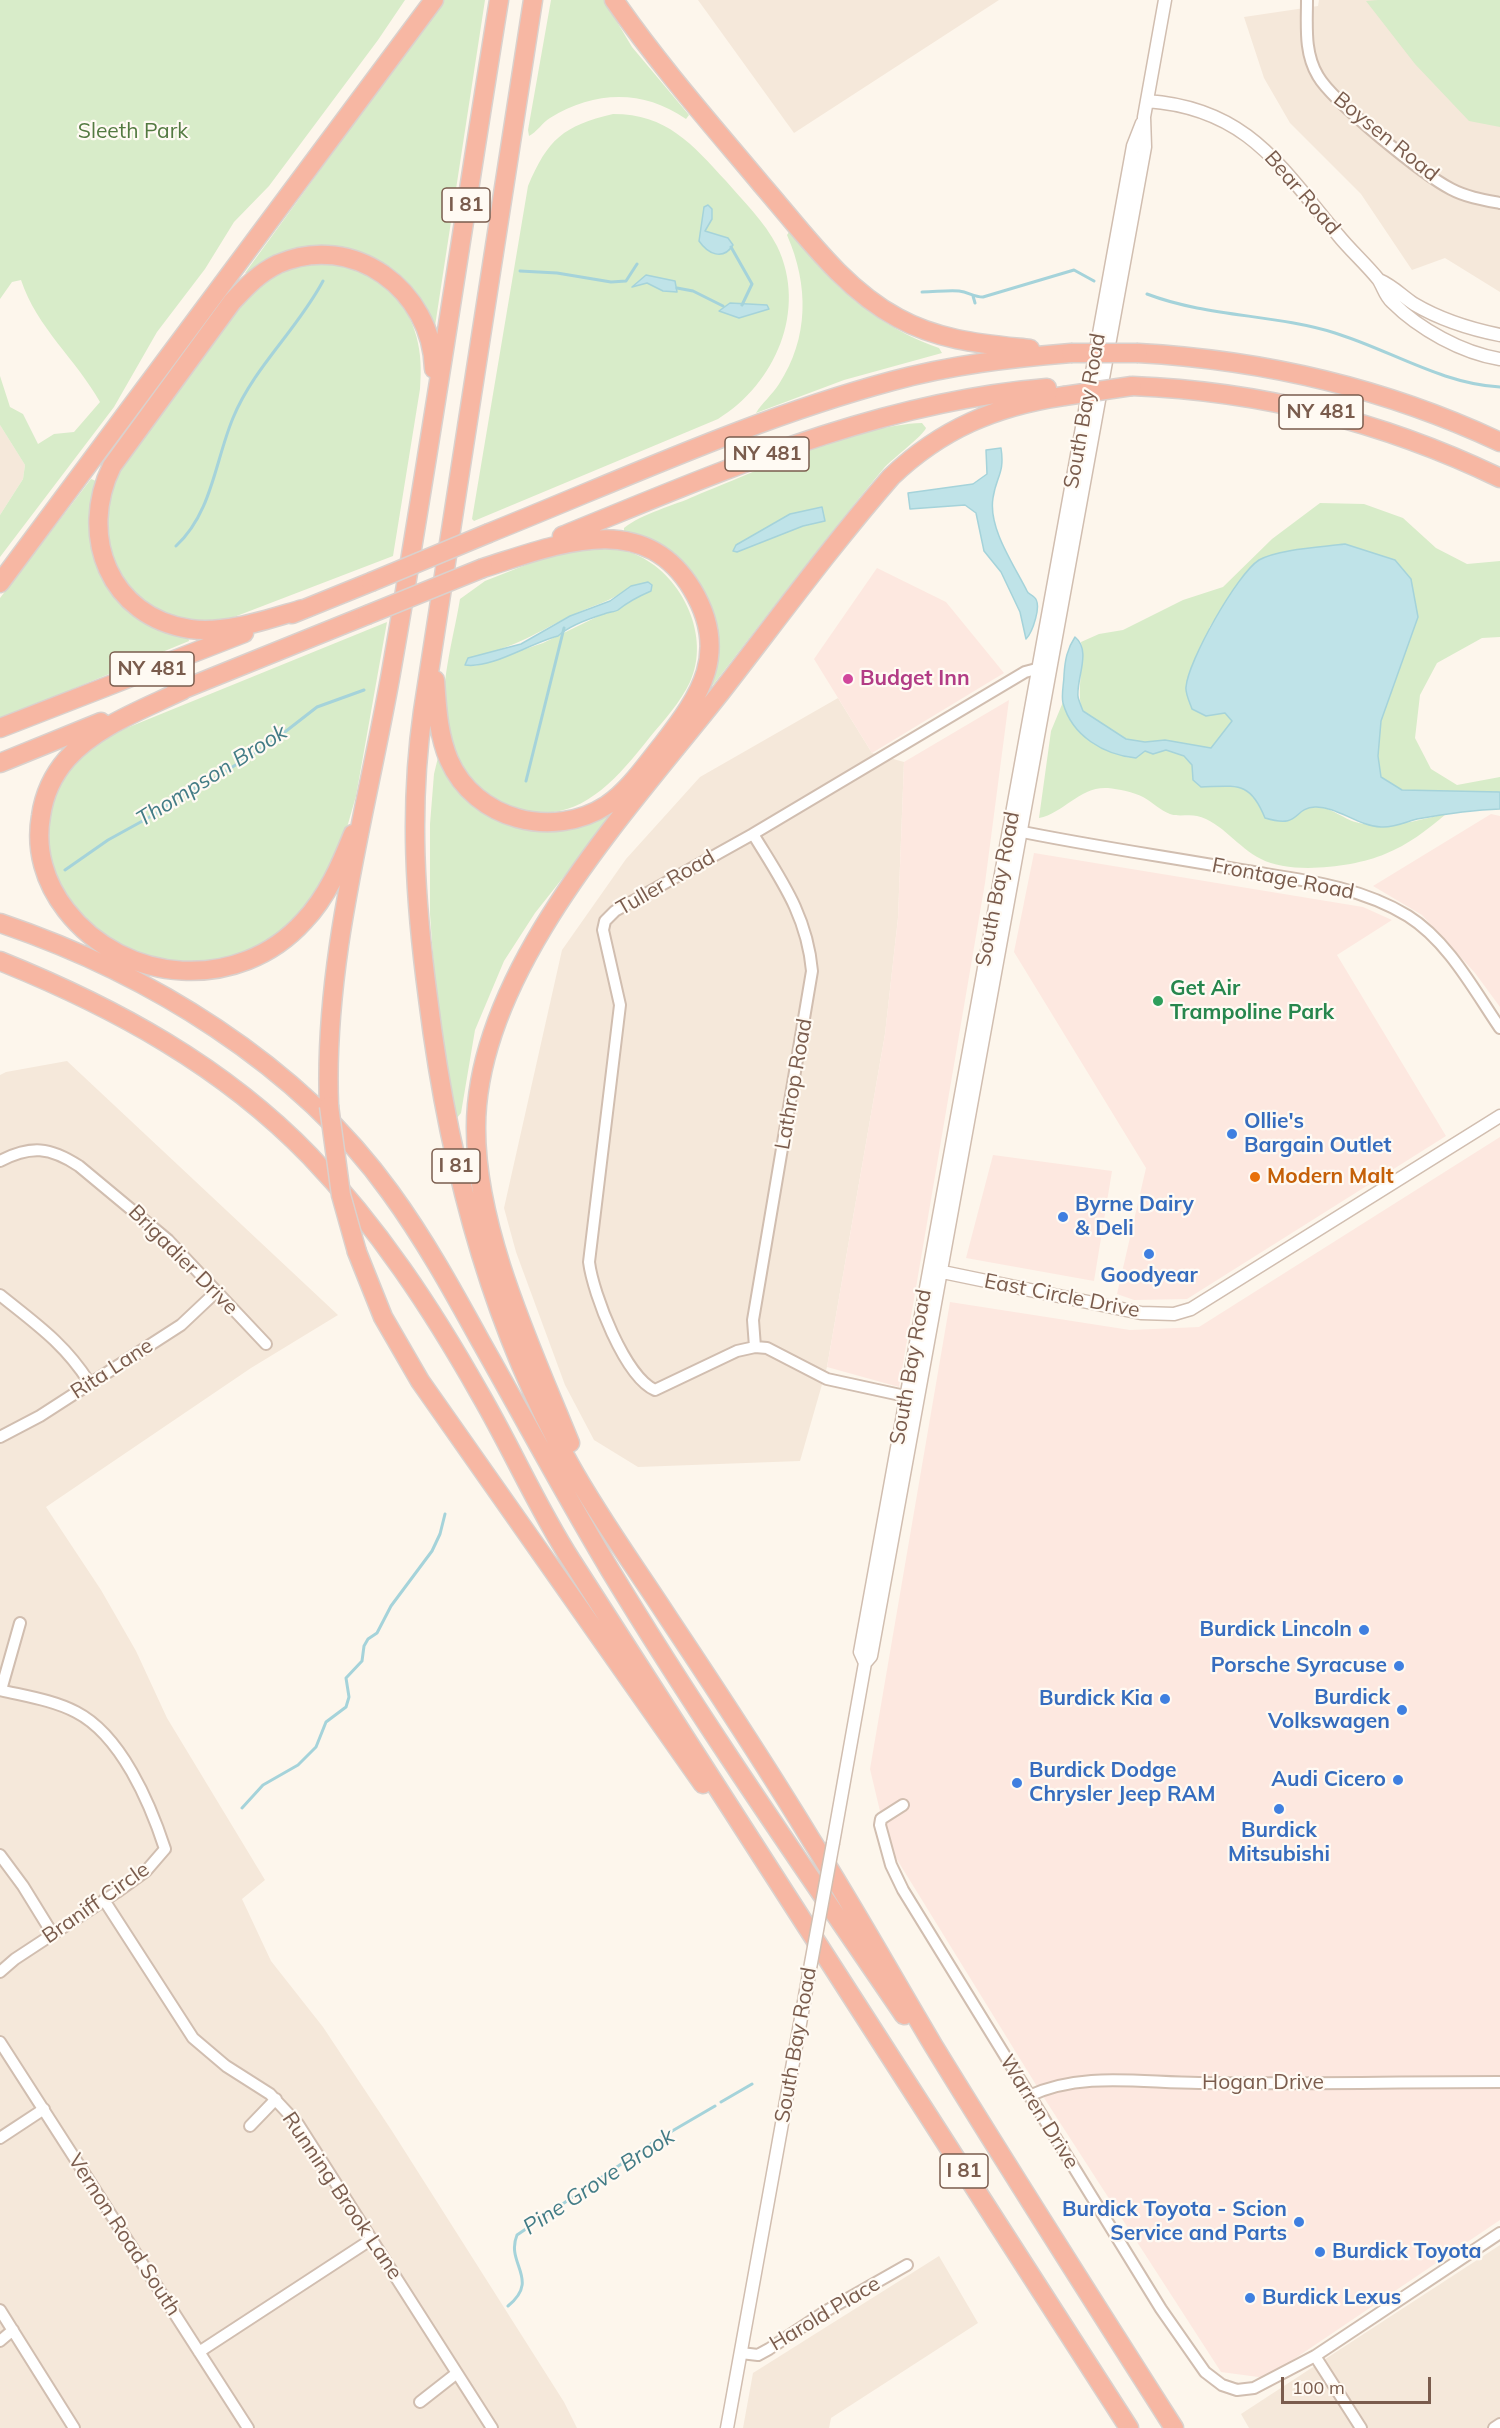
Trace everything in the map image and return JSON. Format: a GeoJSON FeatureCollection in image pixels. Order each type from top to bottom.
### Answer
{"type":"FeatureCollection","features":[{"type":"Feature","properties":{"kind":"highway"},"geometry":{"type":"LineString","coordinates":[[0,583],[434,0]]}},
{"type":"Feature","properties":{"kind":"highway","name":"I 81"},"geometry":{"type":"LineString","coordinates":[[499,0],[372,777],[333,993],[328,1049],[329,1106],[341,1195],[357,1252],[383,1317],[420,1381],[696,1774],[798,1914],[1129,2428]]}},
{"type":"Feature","properties":{"kind":"highway","name":"I 81"},"geometry":{"type":"LineString","coordinates":[[533,0],[417,752],[413,833],[419,929],[440,1088],[468,1211],[502,1315],[552,1432],[596,1509],[812,1839],[1024,2192],[1174,2428]]}},
{"type":"Feature","properties":{"kind":"highway"},"geometry":{"type":"LineString","coordinates":[[614,0],[663,68],[826,259],[873,303],[909,324],[948,338],[1071,353]]}},
{"type":"Feature","properties":{"kind":"highway"},"geometry":{"type":"LineString","coordinates":[[303,609],[210,630],[169,624],[139,608],[110,573],[101,550],[97,525],[104,483],[124,447],[244,289],[278,264],[318,254],[342,256],[368,265],[392,280],[410,298],[425,325],[431,343],[433,410]]}},
{"type":"Feature","properties":{"kind":"highway","name":"NY 481"},"geometry":{"type":"LineString","coordinates":[[0,728],[371,582],[752,428],[857,391],[964,365],[1071,353],[1137,352],[1242,362],[1350,385],[1420,408],[1500,442]]}},
{"type":"Feature","properties":{"kind":"highway","name":"NY 481"},"geometry":{"type":"LineString","coordinates":[[0,763],[737,465],[849,426],[954,399],[1132,386],[1241,395],[1312,410],[1408,439],[1500,478]]}},
{"type":"Feature","properties":{"kind":"highway"},"geometry":{"type":"LineString","coordinates":[[596,1509],[511,1292],[480,1180],[476,1129],[477,1103],[490,1038],[502,1005],[525,957],[588,863],[891,477],[935,441],[982,415],[1064,391]]}},
{"type":"Feature","properties":{"kind":"highway"},"geometry":{"type":"LineString","coordinates":[[436,631],[435,676],[439,724],[450,761],[462,782],[478,798],[511,817],[546,823],[560,822],[584,816],[607,804],[637,777],[695,701],[706,673],[708,630],[701,605],[688,582],[660,556],[635,543],[597,538],[570,542],[483,568]]}},
{"type":"Feature","properties":{"kind":"highway"},"geometry":{"type":"LineString","coordinates":[[183,690],[107,728],[83,744],[55,776],[41,812],[40,857],[51,888],[64,908],[82,928],[121,956],[165,970],[207,971],[241,964],[282,942],[306,920],[328,888],[352,836],[372,777]]}},
{"type":"Feature","properties":{"kind":"highway"},"geometry":{"type":"LineString","coordinates":[[9,926],[118,973],[164,997],[228,1038],[311,1104],[384,1184],[442,1271],[620,1587],[766,1811],[1024,2192]]}},
{"type":"Feature","properties":{"kind":"highway"},"geometry":{"type":"LineString","coordinates":[[0,961],[93,1000],[185,1054],[248,1101],[291,1137],[351,1203],[387,1248],[437,1322],[482,1396],[532,1494],[568,1554],[798,1914]]}},
{"type":"Feature","properties":{"kind":"street","name":"South Bay Road"},"geometry":{"type":"LineString","coordinates":[[865,1663],[872,1656],[935,1270],[1044,667],[1133,146],[1144,117],[1165,0]]}},
{"type":"Feature","properties":{"kind":"street","name":"Boysen Road"},"geometry":{"type":"LineString","coordinates":[[1307,0],[1307,38],[1311,62],[1318,77],[1335,97],[1423,169],[1452,189],[1500,203]]}},
{"type":"Feature","properties":{"kind":"street","name":"Bear Road"},"geometry":{"type":"LineString","coordinates":[[1147,101],[1164,102],[1211,117],[1245,134],[1271,154],[1292,177],[1379,280],[1390,302],[1437,335],[1466,349],[1500,359]]}},
{"type":"Feature","properties":{"kind":"street","name":"Bear Road"},"geometry":{"type":"LineString","coordinates":[[1379,280],[1391,285],[1413,303],[1443,319],[1471,329],[1500,335]]}},
{"type":"Feature","properties":{"kind":"street","name":"Tuller Road"},"geometry":{"type":"LineString","coordinates":[[755,1347],[738,1352],[655,1390],[642,1383],[603,1313],[591,1282],[589,1262],[620,1005],[603,930],[605,921],[615,911],[753,834],[1025,672],[1044,667]]}},
{"type":"Feature","properties":{"kind":"street","name":"Frontage Road"},"geometry":{"type":"LineString","coordinates":[[1015,830],[1320,884],[1376,899],[1409,917],[1430,934],[1450,956],[1500,1028]]}},
{"type":"Feature","properties":{"kind":"street","name":"Lathrop Road"},"geometry":{"type":"LineString","coordinates":[[753,834],[794,900],[803,921],[812,971],[753,1320],[755,1347]]}},
{"type":"Feature","properties":{"kind":"street","name":"East Circle Drive"},"geometry":{"type":"LineString","coordinates":[[935,1270],[1141,1313],[1161,1315],[1182,1312],[1254,1271],[1500,1116]]}},
{"type":"Feature","properties":{"kind":"street","name":"Brigadier Drive"},"geometry":{"type":"LineString","coordinates":[[0,1161],[33,1149],[63,1156],[124,1201],[168,1240],[266,1344]]}},
{"type":"Feature","properties":{"kind":"street","name":"South Bay Road"},"geometry":{"type":"LineString","coordinates":[[727,2428],[865,1663],[860,1652],[905,1396],[935,1270]]}},
{"type":"Feature","properties":{"kind":"street","name":"Rita Lane"},"geometry":{"type":"LineString","coordinates":[[0,1437],[40,1416],[89,1382],[181,1325],[216,1292]]}},
{"type":"Feature","properties":{"kind":"street"},"geometry":{"type":"LineString","coordinates":[[0,1295],[59,1342],[72,1356],[89,1382]]}},
{"type":"Feature","properties":{"kind":"street"},"geometry":{"type":"LineString","coordinates":[[755,1347],[767,1348],[827,1379],[905,1396]]}},
{"type":"Feature","properties":{"kind":"street"},"geometry":{"type":"LineString","coordinates":[[0,1690],[20,1623]]}},
{"type":"Feature","properties":{"kind":"street","name":"Braniff Circle"},"geometry":{"type":"LineString","coordinates":[[0,1690],[58,1704],[87,1718],[115,1747],[149,1803],[165,1849],[146,1871],[52,1933],[0,1972]]}},
{"type":"Feature","properties":{"kind":"street","name":"Warren Drive"},"geometry":{"type":"LineString","coordinates":[[903,1805],[881,1819],[880,1825],[891,1865],[903,1890],[1029,2096],[1193,2356],[1205,2372],[1222,2385],[1237,2390],[1254,2388],[1315,2355]]}},
{"type":"Feature","properties":{"kind":"street"},"geometry":{"type":"LineString","coordinates":[[0,1855],[23,1886],[52,1933]]}},
{"type":"Feature","properties":{"kind":"street","name":"Running Brook Lane"},"geometry":{"type":"LineString","coordinates":[[104,1900],[193,2038],[226,2066],[276,2099],[298,2124],[492,2428]]}},
{"type":"Feature","properties":{"kind":"street","name":"Vernon Road South"},"geometry":{"type":"LineString","coordinates":[[0,2042],[248,2428]]}},
{"type":"Feature","properties":{"kind":"street","name":"Hogan Drive"},"geometry":{"type":"LineString","coordinates":[[1029,2096],[1051,2085],[1095,2080],[1198,2083],[1500,2082]]}},
{"type":"Feature","properties":{"kind":"street"},"geometry":{"type":"LineString","coordinates":[[250,2126],[276,2099]]}},
{"type":"Feature","properties":{"kind":"street"},"geometry":{"type":"LineString","coordinates":[[0,2138],[44,2109]]}},
{"type":"Feature","properties":{"kind":"street"},"geometry":{"type":"LineString","coordinates":[[1361,2428],[1315,2355],[1500,2233]]}},
{"type":"Feature","properties":{"kind":"street"},"geometry":{"type":"LineString","coordinates":[[199,2352],[372,2239]]}},
{"type":"Feature","properties":{"kind":"street","name":"Harold Place"},"geometry":{"type":"LineString","coordinates":[[741,2353],[758,2355],[825,2311],[907,2265]]}},
{"type":"Feature","properties":{"kind":"street"},"geometry":{"type":"LineString","coordinates":[[0,2310],[74,2428]]}},
{"type":"Feature","properties":{"kind":"street"},"geometry":{"type":"LineString","coordinates":[[0,2341],[13,2330]]}},
{"type":"Feature","properties":{"kind":"street"},"geometry":{"type":"LineString","coordinates":[[420,2402],[457,2373]]}},
{"type":"Feature","properties":{"kind":"street"},"geometry":{"type":"LineString","coordinates":[[1494,2428],[1500,2424]]}},
{"type":"Feature","properties":{"kind":"shaded area"},"geometry":{"type":"Polygon","coordinates":[[[698,0],[999,0],[794,133],[698,0]]]}},
{"type":"Feature","properties":{"kind":"shaded area"},"geometry":{"type":"Polygon","coordinates":[[[1319,0],[1500,0],[1500,292],[1445,258],[1412,270],[1361,194],[1290,123],[1264,78],[1244,17],[1318,6],[1319,0]]]}},
{"type":"Feature","properties":{"kind":"shaded area"},"geometry":{"type":"Polygon","coordinates":[[[0,425],[25,465],[23,479],[0,515],[0,425]]]}},
{"type":"Feature","properties":{"kind":"shaded area"},"geometry":{"type":"Polygon","coordinates":[[[877,568],[946,602],[1004,673],[872,753],[814,659],[877,568]]]}},
{"type":"Feature","properties":{"kind":"shaded area"},"geometry":{"type":"Polygon","coordinates":[[[838,698],[872,753],[904,762],[898,918],[885,1034],[827,1367],[800,1461],[638,1467],[594,1440],[565,1385],[516,1252],[504,1208],[562,950],[626,859],[700,777],[838,698]]]}},
{"type":"Feature","properties":{"kind":"shaded area"},"geometry":{"type":"Polygon","coordinates":[[[1009,700],[985,883],[899,1387],[827,1367],[885,1034],[898,918],[904,762],[1009,700]]]}},
{"type":"Feature","properties":{"kind":"shaded area"},"geometry":{"type":"Polygon","coordinates":[[[1491,814],[1500,816],[1500,1007],[1475,973],[1422,915],[1373,886],[1491,814]]]}},
{"type":"Feature","properties":{"kind":"shaded area"},"geometry":{"type":"Polygon","coordinates":[[[1034,853],[1363,907],[1392,920],[1337,955],[1446,1136],[1187,1299],[1134,1300],[1117,1294],[1146,1168],[1014,952],[1034,853]]]}},
{"type":"Feature","properties":{"kind":"shaded area"},"geometry":{"type":"Polygon","coordinates":[[[67,1061],[338,1315],[251,1368],[46,1507],[101,1590],[136,1651],[167,1718],[265,1880],[242,1899],[271,1961],[323,2027],[392,2131],[564,2402],[577,2428],[0,2428],[0,1075],[67,1061]]]}},
{"type":"Feature","properties":{"kind":"shaded area"},"geometry":{"type":"Polygon","coordinates":[[[1500,1137],[1500,2220],[1266,2378],[1221,2372],[1046,2101],[888,1845],[870,1769],[950,1302],[1130,1330],[1199,1327],[1500,1137]]]}},
{"type":"Feature","properties":{"kind":"shaded area"},"geometry":{"type":"Polygon","coordinates":[[[993,1155],[1112,1171],[1094,1281],[966,1258],[993,1155]]]}},
{"type":"Feature","properties":{"kind":"shaded area"},"geometry":{"type":"Polygon","coordinates":[[[1500,2245],[1500,2428],[1249,2428],[1241,2414],[1500,2245]]]}},
{"type":"Feature","properties":{"kind":"shaded area"},"geometry":{"type":"Polygon","coordinates":[[[939,2256],[978,2323],[831,2418],[829,2428],[743,2428],[753,2373],[939,2256]]]}},
{"type":"Feature","properties":{"kind":"green space","name":"Sleeth Park"},"geometry":{"type":"Polygon","coordinates":[[[0,0],[405,0],[378,40],[269,186],[234,222],[205,269],[157,332],[114,407],[0,557],[0,515],[23,479],[25,465],[0,425],[0,376],[10,407],[23,414],[38,444],[54,434],[74,432],[100,402],[37,313],[21,280],[12,282],[0,299],[0,0]]]}},
{"type":"Feature","properties":{"kind":"green space"},"geometry":{"type":"Polygon","coordinates":[[[444,0],[485,0],[435,326],[430,329],[352,255],[245,273],[444,0]]]}},
{"type":"Feature","properties":{"kind":"green space"},"geometry":{"type":"Polygon","coordinates":[[[551,0],[604,0],[632,47],[689,115],[686,119],[653,102],[618,97],[584,103],[567,109],[544,122],[529,136],[528,130],[551,0]]]}},
{"type":"Feature","properties":{"kind":"green space"},"geometry":{"type":"Polygon","coordinates":[[[1500,0],[1500,127],[1469,121],[1415,64],[1366,1],[1500,0]]]}},
{"type":"Feature","properties":{"kind":"green space"},"geometry":{"type":"Polygon","coordinates":[[[613,114],[649,119],[677,134],[714,167],[766,229],[777,246],[786,270],[789,295],[787,320],[780,343],[770,366],[756,386],[718,419],[474,521],[472,519],[528,186],[543,157],[559,137],[581,124],[613,114]]]}},
{"type":"Feature","properties":{"kind":"green space"},"geometry":{"type":"Polygon","coordinates":[[[789,232],[823,271],[848,295],[876,317],[939,348],[942,353],[844,380],[756,413],[776,388],[789,366],[801,330],[802,292],[794,254],[787,235],[789,232]]]}},
{"type":"Feature","properties":{"kind":"green space"},"geometry":{"type":"Polygon","coordinates":[[[307,263],[335,265],[359,272],[379,283],[396,297],[408,315],[417,337],[421,361],[420,389],[393,556],[221,622],[201,623],[158,611],[141,601],[118,577],[102,533],[113,480],[237,306],[273,275],[307,263]]]}},
{"type":"Feature","properties":{"kind":"green space"},"geometry":{"type":"Polygon","coordinates":[[[922,423],[926,428],[884,468],[706,694],[705,600],[624,532],[624,528],[649,514],[777,462],[838,440],[896,426],[922,423]],[[822,507],[790,514],[736,545],[737,552],[803,526],[824,521],[822,507]]]}},
{"type":"Feature","properties":{"kind":"green space"},"geometry":{"type":"Polygon","coordinates":[[[91,479],[96,481],[89,521],[91,541],[95,560],[113,595],[127,610],[144,622],[188,637],[189,641],[0,719],[0,598],[91,479]]]}},
{"type":"Feature","properties":{"kind":"green space"},"geometry":{"type":"Polygon","coordinates":[[[1320,503],[1364,504],[1403,518],[1436,548],[1467,564],[1500,561],[1500,637],[1482,638],[1437,663],[1420,695],[1415,738],[1431,769],[1457,785],[1500,777],[1500,792],[1402,790],[1381,777],[1378,756],[1381,721],[1418,617],[1411,579],[1259,560],[1234,589],[1209,628],[1206,715],[1225,713],[1233,722],[1211,748],[1165,740],[1145,742],[1126,739],[1082,711],[1080,702],[1081,642],[1099,634],[1123,630],[1183,600],[1223,587],[1272,539],[1320,503]]]}},
{"type":"Feature","properties":{"kind":"green space"},"geometry":{"type":"Polygon","coordinates":[[[613,547],[636,555],[655,566],[680,593],[689,610],[695,628],[696,665],[690,682],[677,704],[617,776],[581,804],[561,811],[539,812],[515,807],[485,793],[469,781],[464,774],[446,734],[445,680],[460,599],[485,581],[561,551],[613,547]],[[631,586],[609,600],[520,641],[468,658],[465,665],[475,666],[543,643],[650,591],[631,586]]]}},
{"type":"Feature","properties":{"kind":"green space"},"geometry":{"type":"Polygon","coordinates":[[[387,622],[356,796],[346,831],[323,881],[305,909],[281,933],[253,951],[198,964],[142,958],[85,922],[57,883],[46,840],[53,799],[73,761],[107,736],[387,622]]]}},
{"type":"Feature","properties":{"kind":"green space"},"geometry":{"type":"Polygon","coordinates":[[[1063,702],[1073,722],[1125,757],[1136,758],[1145,751],[1153,754],[1166,750],[1184,756],[1192,765],[1193,780],[1201,787],[1241,788],[1253,797],[1265,818],[1285,821],[1296,817],[1304,810],[1316,807],[1370,825],[1402,823],[1446,814],[1417,837],[1385,854],[1357,863],[1306,868],[1274,864],[1261,859],[1206,819],[1194,815],[1170,814],[1143,797],[1121,790],[1108,788],[1089,791],[1056,811],[1039,818],[1051,731],[1063,702]]]}},
{"type":"Feature","properties":{"kind":"green space"},"geometry":{"type":"Polygon","coordinates":[[[440,749],[471,801],[484,813],[499,821],[534,825],[606,815],[611,817],[535,913],[504,961],[475,1030],[461,1113],[456,1119],[438,1028],[430,914],[430,824],[434,774],[440,749]]]}},
{"type":"Feature","properties":{"kind":"water"},"geometry":{"type":"Polygon","coordinates":[[[708,205],[712,209],[712,219],[705,231],[728,238],[733,245],[725,253],[711,252],[699,241],[704,207],[708,205]]]}},
{"type":"Feature","properties":{"kind":"water"},"geometry":{"type":"Polygon","coordinates":[[[646,275],[675,281],[677,292],[663,291],[647,283],[632,287],[646,275]]]}},
{"type":"Feature","properties":{"kind":"water"},"geometry":{"type":"Polygon","coordinates":[[[730,303],[767,305],[769,309],[739,318],[719,311],[730,303]]]}},
{"type":"Feature","properties":{"kind":"water"},"geometry":{"type":"Polygon","coordinates":[[[1001,448],[1002,464],[994,491],[992,510],[1003,546],[1027,592],[1036,601],[1036,618],[1026,639],[1020,612],[1001,572],[984,551],[976,513],[965,505],[910,509],[908,493],[973,484],[987,474],[986,450],[1001,448]]]}},
{"type":"Feature","properties":{"kind":"water"},"geometry":{"type":"Polygon","coordinates":[[[822,507],[825,521],[803,526],[737,552],[733,551],[736,545],[790,514],[822,507]]]}},
{"type":"Feature","properties":{"kind":"water"},"geometry":{"type":"Polygon","coordinates":[[[1345,544],[1395,560],[1411,579],[1418,617],[1381,721],[1378,756],[1381,777],[1402,790],[1500,792],[1500,809],[1438,815],[1386,827],[1372,826],[1331,810],[1315,807],[1308,808],[1291,820],[1277,821],[1265,818],[1254,797],[1241,788],[1201,787],[1193,780],[1192,765],[1184,756],[1166,750],[1153,754],[1145,751],[1136,758],[1112,753],[1091,742],[1067,715],[1062,696],[1066,660],[1075,637],[1080,643],[1083,657],[1078,697],[1083,711],[1126,739],[1145,742],[1165,740],[1211,748],[1232,721],[1225,713],[1206,716],[1192,709],[1186,687],[1195,658],[1227,599],[1250,568],[1267,556],[1345,544]]]}},
{"type":"Feature","properties":{"kind":"water"},"geometry":{"type":"Polygon","coordinates":[[[648,582],[652,585],[651,591],[633,599],[617,611],[587,620],[558,636],[499,659],[476,665],[465,665],[468,658],[521,644],[570,616],[610,601],[631,586],[648,582]]]}},
{"type":"Feature","properties":{"kind":"waterway"},"geometry":{"type":"LineString","coordinates":[[731,247],[752,284],[742,305]]}},
{"type":"Feature","properties":{"kind":"waterway"},"geometry":{"type":"LineString","coordinates":[[520,271],[557,273],[611,282],[626,281],[637,264]]}},
{"type":"Feature","properties":{"kind":"waterway"},"geometry":{"type":"LineString","coordinates":[[922,292],[959,291],[983,297],[1074,270],[1094,281]]}},
{"type":"Feature","properties":{"kind":"waterway"},"geometry":{"type":"LineString","coordinates":[[176,546],[198,518],[211,486],[227,434],[242,399],[313,299],[323,281]]}},
{"type":"Feature","properties":{"kind":"waterway"},"geometry":{"type":"LineString","coordinates":[[677,288],[693,291],[723,306]]}},
{"type":"Feature","properties":{"kind":"waterway"},"geometry":{"type":"LineString","coordinates":[[1147,294],[1193,307],[1288,322],[1335,333],[1457,380],[1500,387]]}},
{"type":"Feature","properties":{"kind":"waterway","name":"Thompson Brook"},"geometry":{"type":"LineString","coordinates":[[973,296],[975,303]]}},
{"type":"Feature","properties":{"kind":"waterway"},"geometry":{"type":"LineString","coordinates":[[526,781],[564,628]]}},
{"type":"Feature","properties":{"kind":"waterway","name":"Thompson Brook"},"geometry":{"type":"LineString","coordinates":[[65,870],[108,840],[157,813],[183,793],[207,783],[272,742],[317,707],[364,690]]}},
{"type":"Feature","properties":{"kind":"waterway"},"geometry":{"type":"LineString","coordinates":[[242,1808],[263,1785],[298,1765],[316,1747],[326,1722],[346,1707],[349,1697],[346,1678],[362,1661],[364,1646],[368,1639],[377,1633],[391,1606],[432,1551],[440,1534],[445,1514]]}},
{"type":"Feature","properties":{"kind":"waterway","name":"Pine Grove Brook"},"geometry":{"type":"LineString","coordinates":[[721,2102],[752,2084]]}},
{"type":"Feature","properties":{"kind":"waterway","name":"Pine Grove Brook"},"geometry":{"type":"LineString","coordinates":[[508,2306],[522,2288],[522,2279],[515,2255],[517,2235],[655,2141],[715,2106]]}},
{"type":"Feature","properties":{"kind":"place","name":"Budget Inn"},"geometry":{"type":"Point","coordinates":[848,679]}},
{"type":"Feature","properties":{"kind":"place","name":"Get Air Trampoline Park"},"geometry":{"type":"Point","coordinates":[1158,1001]}},
{"type":"Feature","properties":{"kind":"place","name":"Ollie's Bargain Outlet"},"geometry":{"type":"Point","coordinates":[1232,1134]}},
{"type":"Feature","properties":{"kind":"place","name":"Modern Malt"},"geometry":{"type":"Point","coordinates":[1255,1177]}},
{"type":"Feature","properties":{"kind":"place","name":"Byrne Dairy & Deli"},"geometry":{"type":"Point","coordinates":[1063,1217]}},
{"type":"Feature","properties":{"kind":"place","name":"Goodyear"},"geometry":{"type":"Point","coordinates":[1149,1254]}},
{"type":"Feature","properties":{"kind":"place","name":"Burdick Lincoln"},"geometry":{"type":"Point","coordinates":[1364,1630]}},
{"type":"Feature","properties":{"kind":"place","name":"Porsche Syracuse"},"geometry":{"type":"Point","coordinates":[1399,1666]}},
{"type":"Feature","properties":{"kind":"place","name":"Burdick Kia"},"geometry":{"type":"Point","coordinates":[1165,1699]}},
{"type":"Feature","properties":{"kind":"place","name":"Burdick Volkswagen"},"geometry":{"type":"Point","coordinates":[1402,1710]}},
{"type":"Feature","properties":{"kind":"place","name":"Audi Cicero"},"geometry":{"type":"Point","coordinates":[1398,1780]}},
{"type":"Feature","properties":{"kind":"place","name":"Burdick Dodge Chrysler Jeep RAM"},"geometry":{"type":"Point","coordinates":[1017,1783]}},
{"type":"Feature","properties":{"kind":"place","name":"Burdick Mitsubishi"},"geometry":{"type":"Point","coordinates":[1279,1809]}},
{"type":"Feature","properties":{"kind":"place","name":"Burdick Toyota - Scion Service and Parts"},"geometry":{"type":"Point","coordinates":[1299,2222]}},
{"type":"Feature","properties":{"kind":"place","name":"Burdick Toyota"},"geometry":{"type":"Point","coordinates":[1320,2252]}},
{"type":"Feature","properties":{"kind":"place","name":"Burdick Lexus"},"geometry":{"type":"Point","coordinates":[1250,2298]}}]}
